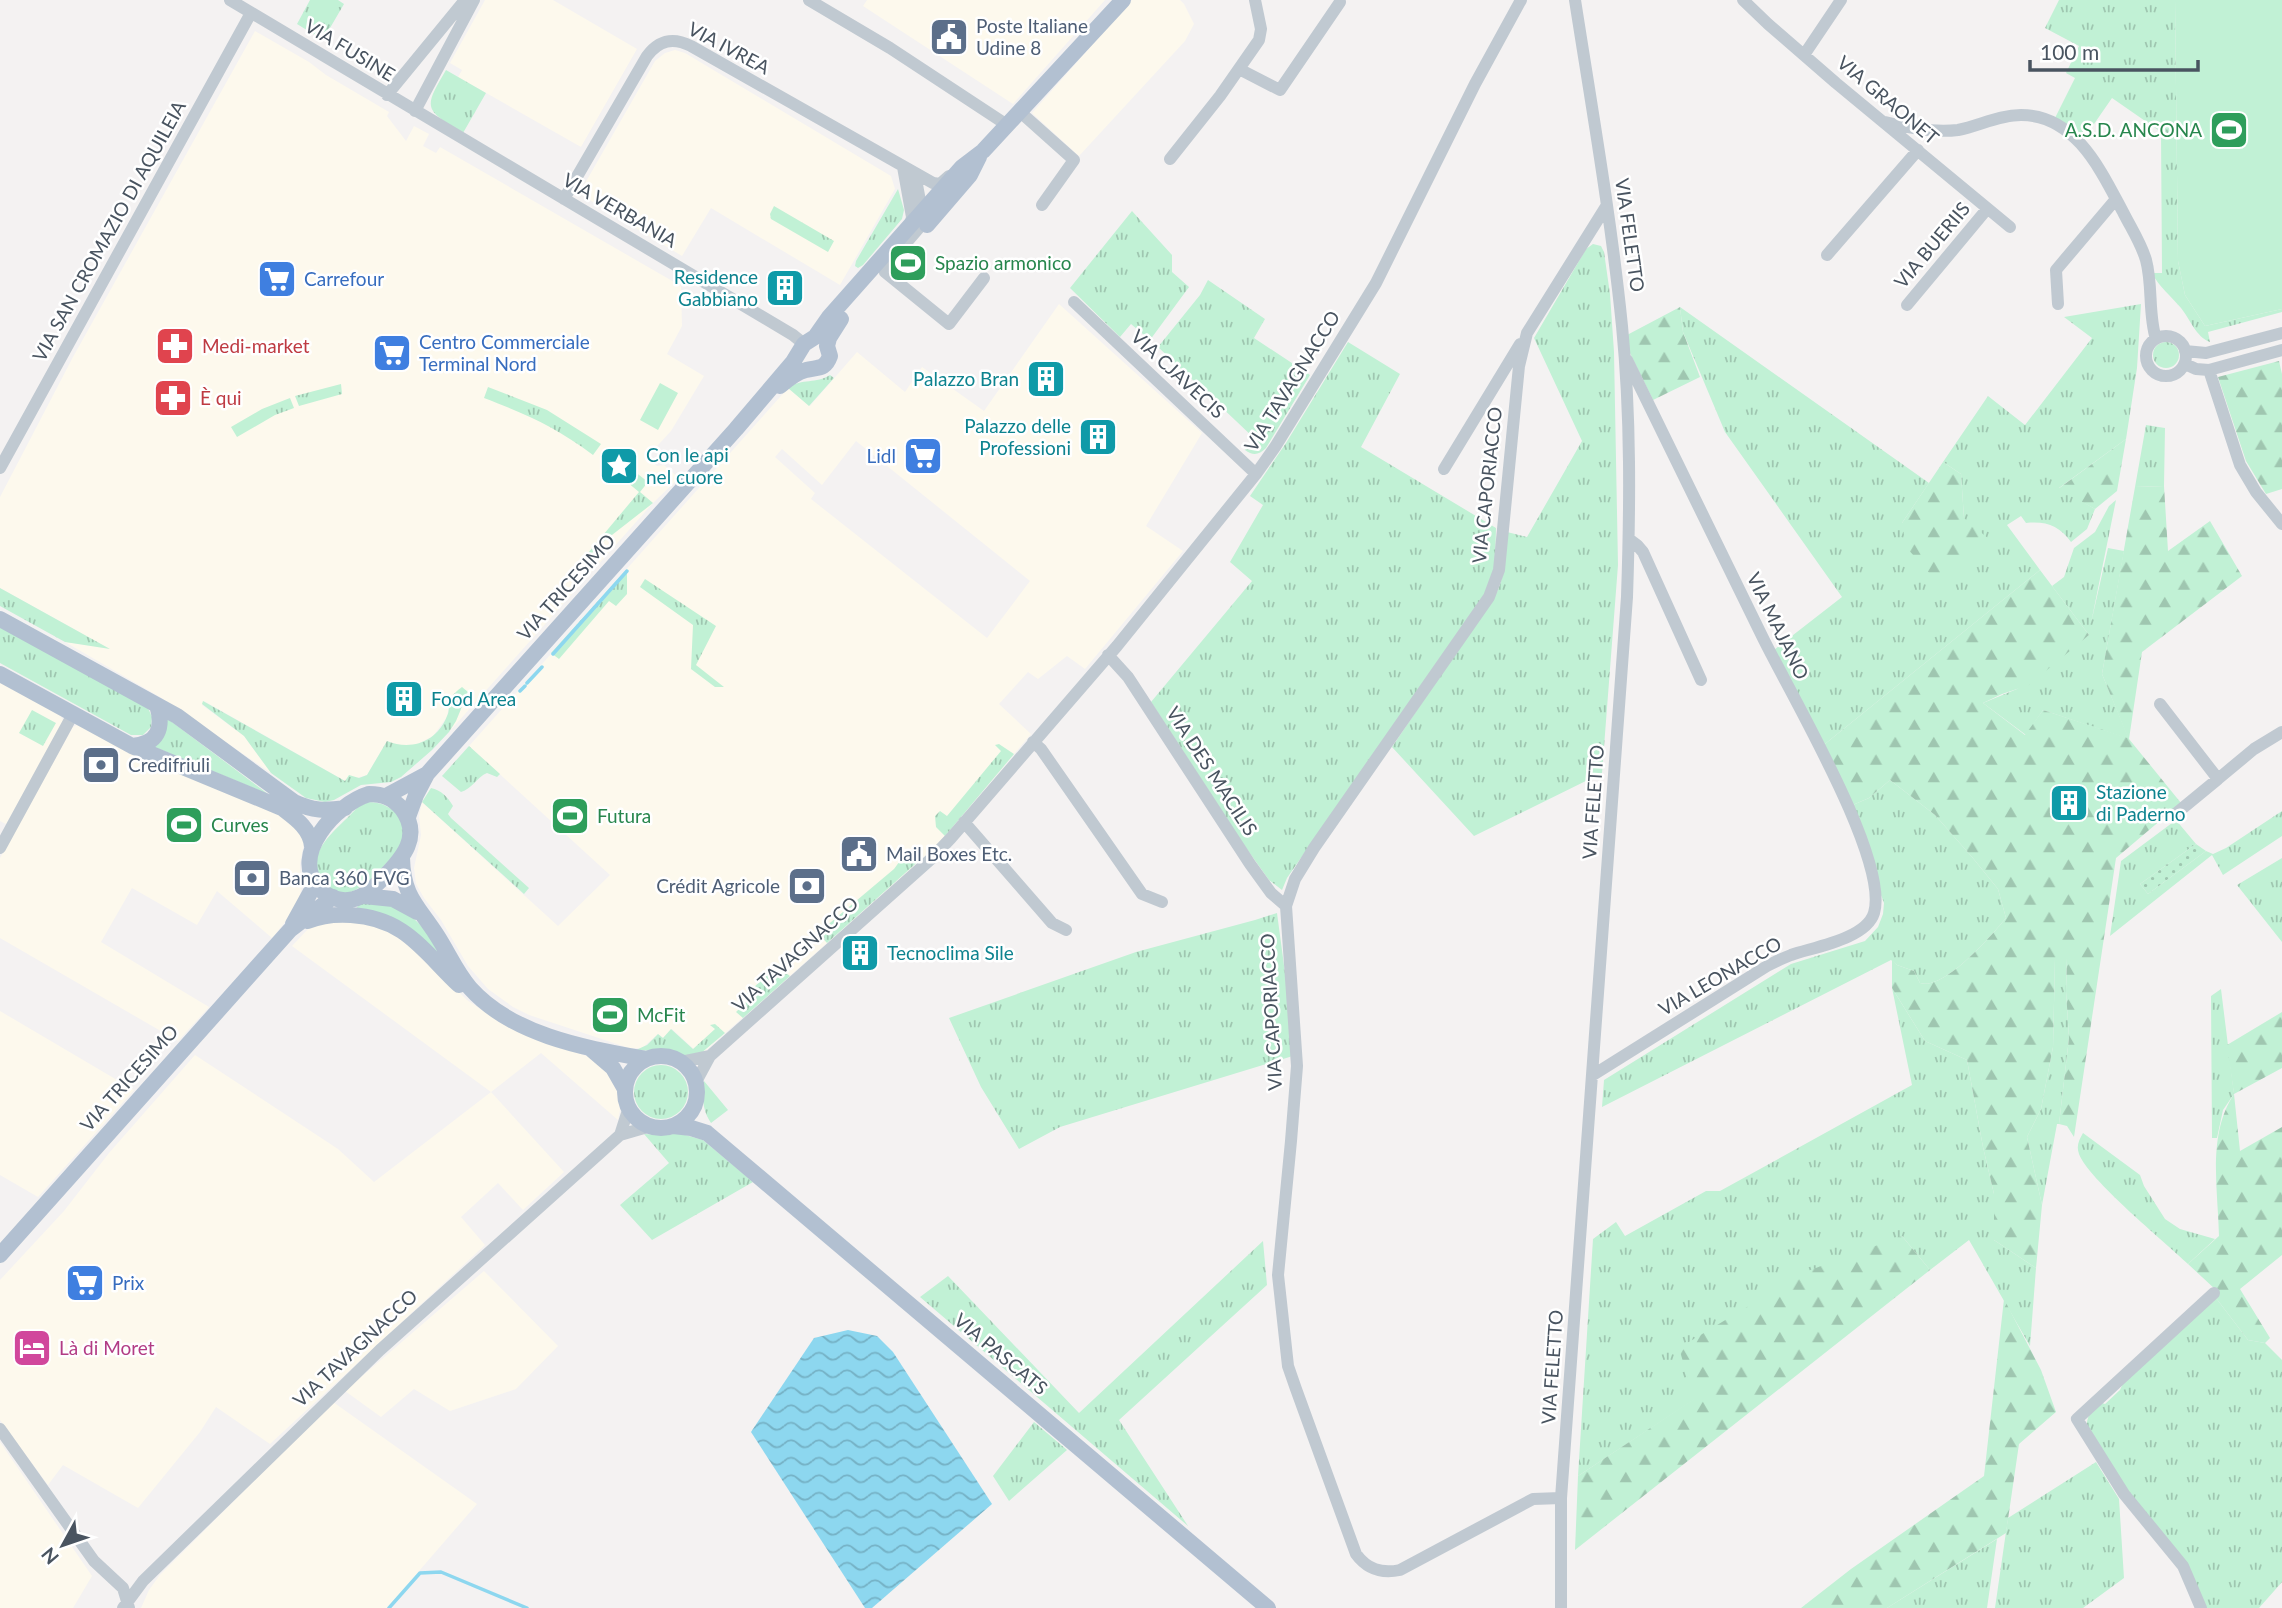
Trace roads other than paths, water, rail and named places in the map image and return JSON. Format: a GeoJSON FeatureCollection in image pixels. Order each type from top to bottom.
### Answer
{"type":"FeatureCollection","features":[{"type":"Feature","properties":{"kind":"main road","name":"VIA TRICESIMO"},"geometry":{"type":"LineString","coordinates":[[408,817],[428,774],[811,346],[836,310],[923,212],[1122,0]]}},
{"type":"Feature","properties":{"kind":"main road","name":"VIA TRICESIMO"},"geometry":{"type":"LineString","coordinates":[[811,346],[837,324],[970,175],[977,155]]}},
{"type":"Feature","properties":{"kind":"main road","name":"VIA TRICESIMO"},"geometry":{"type":"LineString","coordinates":[[736,429],[785,382],[809,369],[817,370],[825,366],[830,356],[811,346]]}},
{"type":"Feature","properties":{"kind":"main road"},"geometry":{"type":"LineString","coordinates":[[809,369],[802,364],[811,346]]}},
{"type":"Feature","properties":{"kind":"main road"},"geometry":{"type":"LineString","coordinates":[[0,619],[177,716],[294,802],[313,810],[345,808]]}},
{"type":"Feature","properties":{"kind":"main road"},"geometry":{"type":"LineString","coordinates":[[0,674],[132,746],[282,808],[306,830],[312,846],[310,873],[315,884],[333,897],[350,900],[364,895],[402,858],[410,840],[411,830],[408,817],[397,803],[386,796],[369,794],[345,808],[312,846]]}},
{"type":"Feature","properties":{"kind":"main road"},"geometry":{"type":"LineString","coordinates":[[132,746],[143,745],[156,736],[161,724],[157,705]]}},
{"type":"Feature","properties":{"kind":"main road","name":"VIA TRICESIMO"},"geometry":{"type":"LineString","coordinates":[[386,796],[428,774]]}},
{"type":"Feature","properties":{"kind":"main road"},"geometry":{"type":"LineString","coordinates":[[402,858],[408,891],[419,913],[436,934],[465,982],[486,1004]]}},
{"type":"Feature","properties":{"kind":"main road","name":"VIA TRICESIMO"},"geometry":{"type":"LineString","coordinates":[[290,930],[315,884]]}},
{"type":"Feature","properties":{"kind":"main road"},"geometry":{"type":"LineString","coordinates":[[364,895],[393,898],[419,913]]}},
{"type":"Feature","properties":{"kind":"main road","name":"VIA TRICESIMO"},"geometry":{"type":"LineString","coordinates":[[0,1255],[290,930],[333,897]]}},
{"type":"Feature","properties":{"kind":"main road"},"geometry":{"type":"LineString","coordinates":[[290,930],[310,920],[337,914],[375,918],[391,923],[467,993],[525,1026],[590,1048],[646,1059]]}},
{"type":"Feature","properties":{"kind":"main road"},"geometry":{"type":"LineString","coordinates":[[590,1048],[606,1060],[625,1089],[629,1107],[638,1119],[651,1126],[673,1126],[691,1112],[696,1101]]}},
{"type":"Feature","properties":{"kind":"main road"},"geometry":{"type":"LineString","coordinates":[[625,1089],[628,1077],[636,1066],[646,1059],[670,1057],[681,1062],[696,1082],[696,1101],[707,1133]]}},
{"type":"Feature","properties":{"kind":"main road","name":"VIA PASCATS"},"geometry":{"type":"LineString","coordinates":[[673,1126],[707,1133],[1268,1608]]}},
{"type":"Feature","properties":{"kind":"street","name":"VIA FUSINE"},"geometry":{"type":"LineString","coordinates":[[230,0],[415,111]]}},
{"type":"Feature","properties":{"kind":"street"},"geometry":{"type":"LineString","coordinates":[[387,95],[465,0]]}},
{"type":"Feature","properties":{"kind":"street"},"geometry":{"type":"LineString","coordinates":[[415,111],[474,0]]}},
{"type":"Feature","properties":{"kind":"street"},"geometry":{"type":"LineString","coordinates":[[809,0],[890,48],[1007,125]]}},
{"type":"Feature","properties":{"kind":"street"},"geometry":{"type":"LineString","coordinates":[[1170,159],[1256,45],[1260,35],[1260,22],[1255,0]]}},
{"type":"Feature","properties":{"kind":"street","name":"VIA TAVAGNACCO"},"geometry":{"type":"LineString","coordinates":[[696,1082],[709,1056],[932,859],[1108,655],[1256,474],[1290,424],[1376,283],[1475,84],[1521,0]]}},
{"type":"Feature","properties":{"kind":"street","name":"VIA FELETTO"},"geometry":{"type":"LineString","coordinates":[[1561,1608],[1561,1498],[1627,597],[1629,538],[1628,413],[1624,353],[1607,205],[1576,0]]}},
{"type":"Feature","properties":{"kind":"street","name":"VIA GRAONET"},"geometry":{"type":"LineString","coordinates":[[1743,0],[1804,55],[2010,228]]}},
{"type":"Feature","properties":{"kind":"street"},"geometry":{"type":"LineString","coordinates":[[1804,55],[1841,0]]}},
{"type":"Feature","properties":{"kind":"street"},"geometry":{"type":"LineString","coordinates":[[1239,69],[1280,90],[1340,2]]}},
{"type":"Feature","properties":{"kind":"street","name":"VIA SAN CROMAZIO DI AQUILEIA"},"geometry":{"type":"LineString","coordinates":[[0,468],[251,13]]}},
{"type":"Feature","properties":{"kind":"street","name":"VIA IVREA"},"geometry":{"type":"LineString","coordinates":[[564,199],[647,56],[656,46],[672,40],[691,46],[933,183],[940,184],[958,166],[977,155]]}},
{"type":"Feature","properties":{"kind":"street"},"geometry":{"type":"LineString","coordinates":[[430,43],[446,52]]}},
{"type":"Feature","properties":{"kind":"street","name":"VIA VERBANIA"},"geometry":{"type":"LineString","coordinates":[[415,111],[811,346]]}},
{"type":"Feature","properties":{"kind":"street"},"geometry":{"type":"LineString","coordinates":[[1019,111],[1074,160],[1042,205]]}},
{"type":"Feature","properties":{"kind":"street"},"geometry":{"type":"LineString","coordinates":[[1885,122],[1938,131],[1959,130],[2024,115],[2049,121],[2072,136],[2091,154],[2145,259],[2157,339]]}},
{"type":"Feature","properties":{"kind":"street"},"geometry":{"type":"LineString","coordinates":[[1827,255],[1918,150]]}},
{"type":"Feature","properties":{"kind":"street"},"geometry":{"type":"LineString","coordinates":[[909,171],[923,212]]}},
{"type":"Feature","properties":{"kind":"street"},"geometry":{"type":"LineString","coordinates":[[909,171],[912,217],[910,227]]}},
{"type":"Feature","properties":{"kind":"street"},"geometry":{"type":"LineString","coordinates":[[2057,304],[2056,270],[2116,199]]}},
{"type":"Feature","properties":{"kind":"street","name":"VIA CAPORIACCO"},"geometry":{"type":"LineString","coordinates":[[1444,469],[1607,205]]}},
{"type":"Feature","properties":{"kind":"street","name":"VIA BUERIIS"},"geometry":{"type":"LineString","coordinates":[[1907,305],[1987,209]]}},
{"type":"Feature","properties":{"kind":"street","name":"VIA TRICESIMO"},"geometry":{"type":"LineString","coordinates":[[885,272],[894,257],[923,225],[923,212]]}},
{"type":"Feature","properties":{"kind":"street"},"geometry":{"type":"LineString","coordinates":[[885,272],[948,324],[984,278]]}},
{"type":"Feature","properties":{"kind":"street","name":"VIA CJAVECIS"},"geometry":{"type":"LineString","coordinates":[[1073,302],[1256,474]]}},
{"type":"Feature","properties":{"kind":"street"},"geometry":{"type":"LineString","coordinates":[[2282,332],[2185,358],[2176,373],[2171,375],[2164,376],[2153,371],[2147,360],[2152,343],[2162,337],[2173,338],[2183,345],[2185,358],[2196,369],[2209,370],[2282,350]]}},
{"type":"Feature","properties":{"kind":"street","name":"VIA CAPORIACCO"},"geometry":{"type":"LineString","coordinates":[[1527,333],[1519,366],[1496,583],[1465,634],[1314,848],[1296,879],[1286,905],[1297,1066],[1278,1275],[1288,1366],[1356,1554],[1367,1566],[1391,1572],[1400,1570],[1533,1499],[1561,1498]]}},
{"type":"Feature","properties":{"kind":"street","name":"VIA MAJANO"},"geometry":{"type":"LineString","coordinates":[[1624,353],[1781,677],[1835,776],[1872,875],[1875,905],[1870,921]]}},
{"type":"Feature","properties":{"kind":"street"},"geometry":{"type":"LineString","coordinates":[[2209,370],[2240,465],[2256,492],[2282,524]]}},
{"type":"Feature","properties":{"kind":"street"},"geometry":{"type":"LineString","coordinates":[[1629,538],[1643,552],[1701,680]]}},
{"type":"Feature","properties":{"kind":"street","name":"VIA DES MACILIS"},"geometry":{"type":"LineString","coordinates":[[1108,655],[1128,677],[1271,893],[1286,905]]}},
{"type":"Feature","properties":{"kind":"street"},"geometry":{"type":"LineString","coordinates":[[2160,704],[2217,779]]}},
{"type":"Feature","properties":{"kind":"street"},"geometry":{"type":"LineString","coordinates":[[0,848],[73,714]]}},
{"type":"Feature","properties":{"kind":"street"},"geometry":{"type":"LineString","coordinates":[[2173,816],[2254,749],[2282,732]]}},
{"type":"Feature","properties":{"kind":"street"},"geometry":{"type":"LineString","coordinates":[[1033,742],[1041,749],[1142,894],[1162,902]]}},
{"type":"Feature","properties":{"kind":"street"},"geometry":{"type":"LineString","coordinates":[[964,822],[1052,922],[1066,930]]}},
{"type":"Feature","properties":{"kind":"street","name":"VIA LEONACCO"},"geometry":{"type":"LineString","coordinates":[[1593,1075],[1767,966],[1857,932],[1870,921]]}},
{"type":"Feature","properties":{"kind":"street","name":"VIA TAVAGNACCO"},"geometry":{"type":"LineString","coordinates":[[681,1062],[709,1056]]}},
{"type":"Feature","properties":{"kind":"street"},"geometry":{"type":"LineString","coordinates":[[620,1135],[629,1107]]}},
{"type":"Feature","properties":{"kind":"street","name":"VIA TAVAGNACCO"},"geometry":{"type":"LineString","coordinates":[[124,1606],[144,1581],[380,1350],[620,1135],[651,1126]]}},
{"type":"Feature","properties":{"kind":"street"},"geometry":{"type":"LineString","coordinates":[[2201,1608],[2183,1566],[2124,1494],[2077,1419],[2214,1293]]}},
{"type":"Feature","properties":{"kind":"street"},"geometry":{"type":"LineString","coordinates":[[0,1429],[102,1570],[114,1578],[135,1583],[144,1581]]}},
{"type":"Feature","properties":{"kind":"street"},"geometry":{"type":"LineString","coordinates":[[114,1578],[118,1596],[124,1606]]}},
{"type":"Feature","properties":{"kind":"water"},"geometry":{"type":"Polygon","coordinates":[[[848,1330],[877,1336],[893,1352],[992,1504],[872,1608],[865,1608],[751,1432],[814,1338],[848,1330]]]}},
{"type":"Feature","properties":{"kind":"waterway"},"geometry":{"type":"LineString","coordinates":[[553,654],[627,571]]}},
{"type":"Feature","properties":{"kind":"waterway"},"geometry":{"type":"LineString","coordinates":[[527,683],[542,667]]}},
{"type":"Feature","properties":{"kind":"waterway"},"geometry":{"type":"LineString","coordinates":[[520,691],[525,686]]}},
{"type":"Feature","properties":{"kind":"waterway"},"geometry":{"type":"LineString","coordinates":[[389,1608],[420,1573],[441,1572],[527,1608]]}},
{"type":"Feature","properties":{"kind":"place","name":"Poste Italiane Udine 8"},"geometry":{"type":"Point","coordinates":[949,37]}},
{"type":"Feature","properties":{"kind":"place","name":"A.S.D. ANCONA"},"geometry":{"type":"Point","coordinates":[2229,130]}},
{"type":"Feature","properties":{"kind":"place","name":"Spazio armonico"},"geometry":{"type":"Point","coordinates":[908,263]}},
{"type":"Feature","properties":{"kind":"place","name":"Carrefour"},"geometry":{"type":"Point","coordinates":[277,279]}},
{"type":"Feature","properties":{"kind":"place","name":"Residence Gabbiano"},"geometry":{"type":"Point","coordinates":[785,288]}},
{"type":"Feature","properties":{"kind":"place","name":"Medi-market"},"geometry":{"type":"Point","coordinates":[175,346]}},
{"type":"Feature","properties":{"kind":"place","name":"Centro Commerciale Terminal Nord"},"geometry":{"type":"Point","coordinates":[392,353]}},
{"type":"Feature","properties":{"kind":"place","name":"Palazzo Bran"},"geometry":{"type":"Point","coordinates":[1046,379]}},
{"type":"Feature","properties":{"kind":"place","name":"È qui"},"geometry":{"type":"Point","coordinates":[173,398]}},
{"type":"Feature","properties":{"kind":"place","name":"Palazzo delle Professioni"},"geometry":{"type":"Point","coordinates":[1098,437]}},
{"type":"Feature","properties":{"kind":"place","name":"Lidl"},"geometry":{"type":"Point","coordinates":[923,456]}},
{"type":"Feature","properties":{"kind":"place","name":"Con le api nel cuore"},"geometry":{"type":"Point","coordinates":[619,466]}},
{"type":"Feature","properties":{"kind":"place","name":"Food Area"},"geometry":{"type":"Point","coordinates":[404,699]}},
{"type":"Feature","properties":{"kind":"place","name":"Credifriuli"},"geometry":{"type":"Point","coordinates":[101,765]}},
{"type":"Feature","properties":{"kind":"place","name":"Stazione di Paderno"},"geometry":{"type":"Point","coordinates":[2069,803]}},
{"type":"Feature","properties":{"kind":"place","name":"Futura"},"geometry":{"type":"Point","coordinates":[570,816]}},
{"type":"Feature","properties":{"kind":"place","name":"Curves"},"geometry":{"type":"Point","coordinates":[184,825]}},
{"type":"Feature","properties":{"kind":"place","name":"Mail Boxes Etc."},"geometry":{"type":"Point","coordinates":[859,854]}},
{"type":"Feature","properties":{"kind":"place","name":"Banca 360 FVG"},"geometry":{"type":"Point","coordinates":[252,878]}},
{"type":"Feature","properties":{"kind":"place","name":"Crédit Agricole"},"geometry":{"type":"Point","coordinates":[807,886]}},
{"type":"Feature","properties":{"kind":"place","name":"Tecnoclima Sile"},"geometry":{"type":"Point","coordinates":[860,953]}},
{"type":"Feature","properties":{"kind":"place","name":"McFit"},"geometry":{"type":"Point","coordinates":[610,1015]}},
{"type":"Feature","properties":{"kind":"place","name":"Prix"},"geometry":{"type":"Point","coordinates":[85,1283]}},
{"type":"Feature","properties":{"kind":"place","name":"Là di Moret"},"geometry":{"type":"Point","coordinates":[32,1348]}}]}
